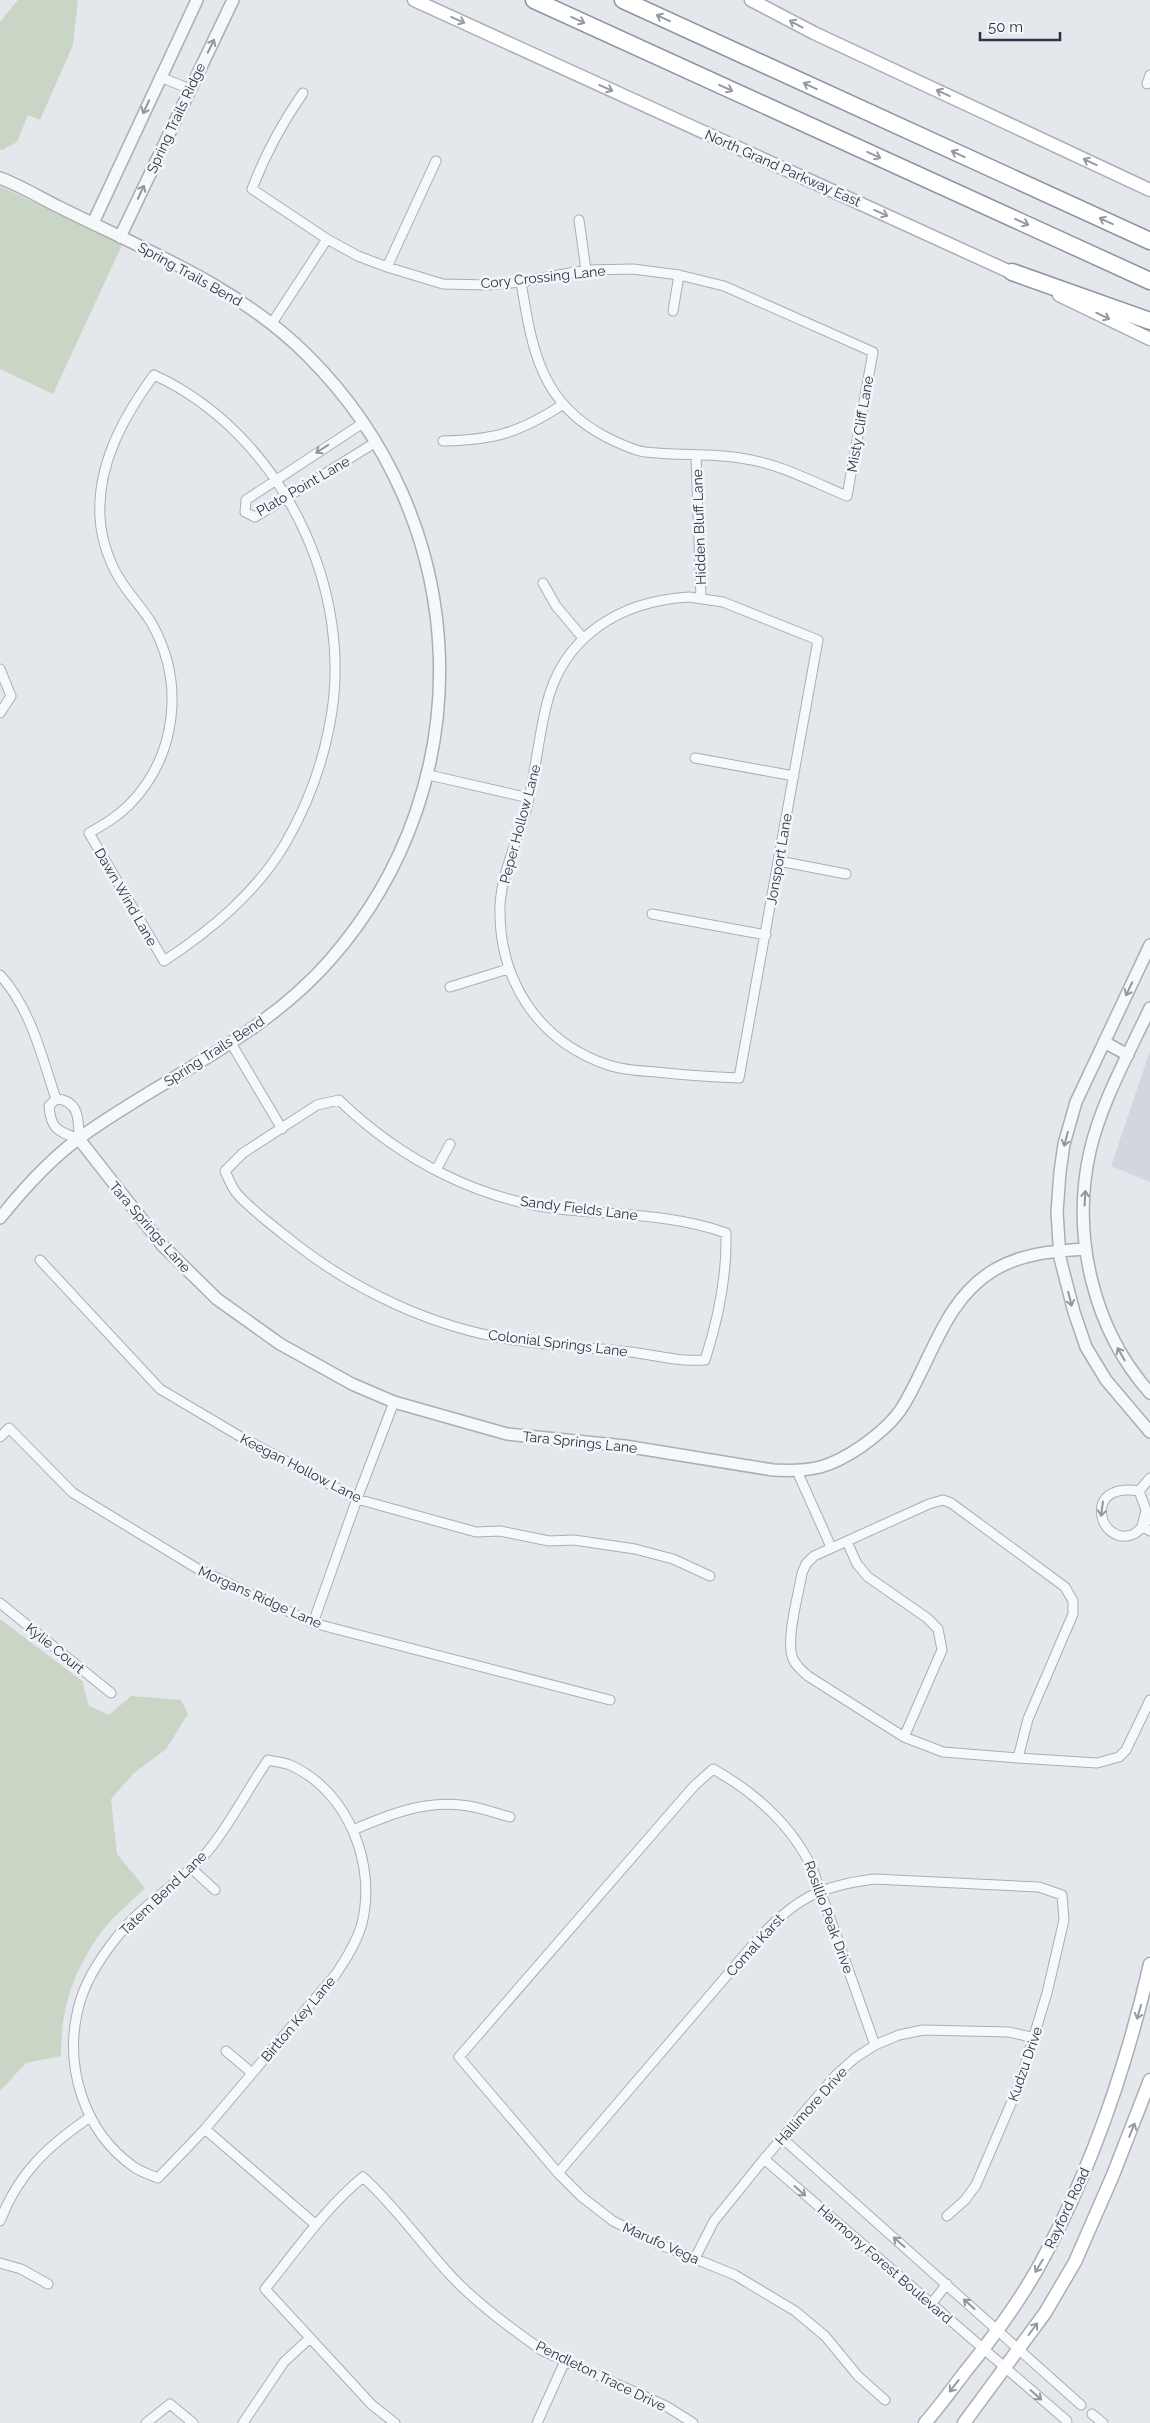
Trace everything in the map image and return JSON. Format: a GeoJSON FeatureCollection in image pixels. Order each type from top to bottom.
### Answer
{"type":"FeatureCollection","features":[{"type":"Feature","properties":{"kind":"highway"},"geometry":{"type":"LineString","coordinates":[[534,0],[1150,281]]}},
{"type":"Feature","properties":{"kind":"highway"},"geometry":{"type":"LineString","coordinates":[[623,0],[1150,242]]}},
{"type":"Feature","properties":{"kind":"highway"},"geometry":{"type":"LineString","coordinates":[[1012,272],[1150,321]]}},
{"type":"Feature","properties":{"kind":"main road","name":"North Grand Parkway East"},"geometry":{"type":"LineString","coordinates":[[414,0],[1012,272],[1150,339]]}},
{"type":"Feature","properties":{"kind":"main road"},"geometry":{"type":"LineString","coordinates":[[751,0],[822,37],[1150,190]]}},
{"type":"Feature","properties":{"kind":"main road","name":"Rayford Road"},"geometry":{"type":"LineString","coordinates":[[925,2423],[998,2330],[1046,2254],[1084,2175],[1113,2095],[1140,2008],[1150,1964]]}},
{"type":"Feature","properties":{"kind":"main road","name":"Rayford Road"},"geometry":{"type":"LineString","coordinates":[[964,2423],[1006,2369],[1018,2348],[1045,2313],[1075,2262],[1113,2175],[1150,2080]]}},
{"type":"Feature","properties":{"kind":"street"},"geometry":{"type":"LineString","coordinates":[[93,223],[197,0]]}},
{"type":"Feature","properties":{"kind":"street","name":"Spring Trails Ridge"},"geometry":{"type":"LineString","coordinates":[[120,236],[233,0]]}},
{"type":"Feature","properties":{"kind":"street"},"geometry":{"type":"LineString","coordinates":[[1147,84],[1150,75]]}},
{"type":"Feature","properties":{"kind":"street"},"geometry":{"type":"LineString","coordinates":[[160,77],[190,89]]}},
{"type":"Feature","properties":{"kind":"street","name":"Cory Crossing Lane"},"geometry":{"type":"LineString","coordinates":[[303,93],[289,113],[264,159],[252,189],[327,239],[358,256],[444,284],[488,285],[521,282],[586,270],[633,269],[679,275],[724,286],[873,352]]}},
{"type":"Feature","properties":{"kind":"street"},"geometry":{"type":"LineString","coordinates":[[387,267],[436,161]]}},
{"type":"Feature","properties":{"kind":"street","name":"Spring Trails Bend"},"geometry":{"type":"LineString","coordinates":[[0,178],[120,236],[221,288],[272,323],[308,356],[346,399],[376,442],[399,484],[426,558],[440,631],[439,699],[429,775],[411,826],[377,897],[330,960],[289,1000],[231,1044],[79,1138],[24,1188],[0,1218]]}},
{"type":"Feature","properties":{"kind":"street"},"geometry":{"type":"LineString","coordinates":[[579,220],[586,270]]}},
{"type":"Feature","properties":{"kind":"street"},"geometry":{"type":"LineString","coordinates":[[272,323],[327,239]]}},
{"type":"Feature","properties":{"kind":"street"},"geometry":{"type":"LineString","coordinates":[[673,311],[679,275]]}},
{"type":"Feature","properties":{"kind":"street"},"geometry":{"type":"LineString","coordinates":[[521,282],[531,340],[544,376],[562,405],[592,430],[618,443],[643,451],[696,456]]}},
{"type":"Feature","properties":{"kind":"street","name":"Misty Cliff Lane"},"geometry":{"type":"LineString","coordinates":[[696,456],[740,458],[784,468],[847,496],[873,352]]}},
{"type":"Feature","properties":{"kind":"street","name":"Dawn Wind Lane"},"geometry":{"type":"LineString","coordinates":[[275,479],[252,449],[223,420],[178,386],[154,375],[137,398],[111,447],[102,480],[100,518],[106,551],[121,582],[151,623],[164,649],[171,678],[173,705],[169,733],[161,759],[146,784],[115,817],[89,834],[164,961],[190,944],[226,916],[258,882],[292,830],[304,807],[320,765],[330,726],[334,684],[333,640],[327,597],[314,555],[299,518],[287,498]]}},
{"type":"Feature","properties":{"kind":"street"},"geometry":{"type":"LineString","coordinates":[[443,441],[478,441],[505,435],[534,423],[562,405]]}},
{"type":"Feature","properties":{"kind":"street"},"geometry":{"type":"LineString","coordinates":[[287,498],[275,479],[363,423]]}},
{"type":"Feature","properties":{"kind":"street","name":"Plato Point Lane"},"geometry":{"type":"LineString","coordinates":[[275,479],[246,500],[245,512],[255,517],[376,442]]}},
{"type":"Feature","properties":{"kind":"street","name":"Hidden Bluff Lane"},"geometry":{"type":"LineString","coordinates":[[696,456],[701,598]]}},
{"type":"Feature","properties":{"kind":"street"},"geometry":{"type":"LineString","coordinates":[[543,583],[556,606],[583,638]]}},
{"type":"Feature","properties":{"kind":"street","name":"Peper Hollow Lane"},"geometry":{"type":"LineString","coordinates":[[739,1078],[644,1071],[609,1066],[582,1054],[550,1032],[527,1004],[508,969],[501,935],[500,904],[504,880],[529,798],[546,706],[553,684],[566,660],[583,638],[622,611],[645,602],[668,598],[701,598],[722,602],[818,640]]}},
{"type":"Feature","properties":{"kind":"street","name":"Jonsport Lane"},"geometry":{"type":"LineString","coordinates":[[739,1078],[818,640]]}},
{"type":"Feature","properties":{"kind":"street"},"geometry":{"type":"LineString","coordinates":[[0,669],[11,696],[0,713]]}},
{"type":"Feature","properties":{"kind":"street"},"geometry":{"type":"LineString","coordinates":[[695,758],[794,776]]}},
{"type":"Feature","properties":{"kind":"street"},"geometry":{"type":"LineString","coordinates":[[429,775],[529,798]]}},
{"type":"Feature","properties":{"kind":"street"},"geometry":{"type":"LineString","coordinates":[[779,861],[846,874]]}},
{"type":"Feature","properties":{"kind":"street"},"geometry":{"type":"LineString","coordinates":[[652,914],[766,935]]}},
{"type":"Feature","properties":{"kind":"street"},"geometry":{"type":"LineString","coordinates":[[1150,945],[1076,1102],[1064,1144],[1060,1172],[1058,1212],[1059,1251],[1074,1312],[1086,1347],[1106,1380],[1150,1432]]}},
{"type":"Feature","properties":{"kind":"street"},"geometry":{"type":"LineString","coordinates":[[450,987],[508,969]]}},
{"type":"Feature","properties":{"kind":"street"},"geometry":{"type":"LineString","coordinates":[[0,975],[23,1010],[39,1043],[56,1099]]}},
{"type":"Feature","properties":{"kind":"street"},"geometry":{"type":"LineString","coordinates":[[1150,1008],[1102,1116],[1090,1150],[1086,1175],[1084,1212],[1086,1249],[1099,1305],[1110,1335],[1128,1365],[1150,1393]]}},
{"type":"Feature","properties":{"kind":"street"},"geometry":{"type":"LineString","coordinates":[[1104,1042],[1128,1055]]}},
{"type":"Feature","properties":{"kind":"street"},"geometry":{"type":"LineString","coordinates":[[231,1044],[282,1129]]}},
{"type":"Feature","properties":{"kind":"street"},"geometry":{"type":"LineString","coordinates":[[56,1099],[65,1100],[74,1106],[79,1117],[79,1138],[58,1132],[50,1120],[49,1106],[56,1099]]}},
{"type":"Feature","properties":{"kind":"street","name":"Sandy Fields Lane"},"geometry":{"type":"LineString","coordinates":[[282,1129],[317,1105],[339,1100],[377,1135],[406,1155],[488,1193],[520,1202],[566,1210],[640,1216],[706,1226],[726,1234],[727,1256],[712,1338],[705,1360]]}},
{"type":"Feature","properties":{"kind":"street","name":"Colonial Springs Lane"},"geometry":{"type":"LineString","coordinates":[[282,1129],[243,1153],[225,1171],[236,1192],[278,1230],[322,1265],[372,1293],[423,1316],[462,1329],[513,1340],[632,1352],[683,1361],[705,1360]]}},
{"type":"Feature","properties":{"kind":"street","name":"Tara Springs Lane"},"geometry":{"type":"LineString","coordinates":[[79,1138],[162,1245],[217,1299],[280,1344],[313,1364],[394,1402],[507,1434],[624,1446],[773,1470],[797,1471],[839,1462],[873,1438],[902,1408],[938,1335],[959,1301],[992,1271],[1019,1258],[1059,1251],[1086,1249]]}},
{"type":"Feature","properties":{"kind":"street"},"geometry":{"type":"LineString","coordinates":[[436,1170],[450,1144]]}},
{"type":"Feature","properties":{"kind":"street","name":"Keegan Hollow Lane"},"geometry":{"type":"LineString","coordinates":[[40,1260],[160,1389],[240,1437],[357,1499],[476,1532],[500,1532],[549,1541],[574,1540],[635,1549],[673,1559],[710,1576]]}},
{"type":"Feature","properties":{"kind":"street"},"geometry":{"type":"LineString","coordinates":[[313,1623],[394,1402]]}},
{"type":"Feature","properties":{"kind":"street","name":"Morgans Ridge Lane"},"geometry":{"type":"LineString","coordinates":[[0,1437],[9,1428],[72,1493],[198,1569],[313,1623],[610,1700]]}},
{"type":"Feature","properties":{"kind":"street"},"geometry":{"type":"LineString","coordinates":[[797,1471],[830,1547]]}},
{"type":"Feature","properties":{"kind":"street"},"geometry":{"type":"LineString","coordinates":[[1139,1491],[1150,1478]]}},
{"type":"Feature","properties":{"kind":"street"},"geometry":{"type":"LineString","coordinates":[[1139,1491],[1126,1489],[1114,1491],[1104,1499],[1100,1510],[1102,1522],[1110,1532],[1122,1536],[1146,1529]]}},
{"type":"Feature","properties":{"kind":"street"},"geometry":{"type":"LineString","coordinates":[[1139,1491],[1146,1510],[1146,1529]]}},
{"type":"Feature","properties":{"kind":"street"},"geometry":{"type":"LineString","coordinates":[[1018,1758],[1028,1719],[1073,1614],[1073,1600],[1065,1587],[951,1503],[943,1500],[929,1504],[847,1542],[830,1547],[814,1556],[806,1564],[802,1573],[791,1639],[792,1657],[799,1669],[808,1676],[904,1737],[943,1752],[1018,1758],[1097,1763],[1119,1757],[1126,1750],[1150,1700]]}},
{"type":"Feature","properties":{"kind":"street"},"geometry":{"type":"LineString","coordinates":[[1146,1529],[1150,1516]]}},
{"type":"Feature","properties":{"kind":"street"},"geometry":{"type":"LineString","coordinates":[[847,1542],[857,1564],[868,1577],[927,1618],[938,1629],[942,1650],[904,1737]]}},
{"type":"Feature","properties":{"kind":"street","name":"Kylie Court"},"geometry":{"type":"LineString","coordinates":[[0,1603],[111,1693]]}},
{"type":"Feature","properties":{"kind":"street","name":"Birtton Key Lane"},"geometry":{"type":"LineString","coordinates":[[158,2178],[205,2129],[336,1974],[353,1949],[361,1927],[366,1890],[359,1848],[353,1830],[336,1803],[323,1787],[289,1765],[268,1760]]}},
{"type":"Feature","properties":{"kind":"street","name":"Tatem Bend Lane"},"geometry":{"type":"LineString","coordinates":[[158,2178],[135,2168],[116,2151],[90,2117],[78,2082],[74,2058],[78,2009],[88,1982],[118,1935],[207,1852],[227,1825],[268,1760]]}},
{"type":"Feature","properties":{"kind":"street","name":"Rosillio Peak Drive"},"geometry":{"type":"LineString","coordinates":[[459,2057],[694,1786],[713,1769],[735,1782],[777,1816],[793,1834],[805,1853],[875,2045]]}},
{"type":"Feature","properties":{"kind":"street"},"geometry":{"type":"LineString","coordinates":[[353,1830],[402,1810],[428,1805],[462,1804],[510,1817]]}},
{"type":"Feature","properties":{"kind":"street"},"geometry":{"type":"LineString","coordinates":[[191,1868],[215,1890]]}},
{"type":"Feature","properties":{"kind":"street","name":"Comal Karst"},"geometry":{"type":"LineString","coordinates":[[558,2173],[780,1915],[799,1901],[820,1890],[849,1882],[874,1878],[1039,1887],[1062,1895]]}},
{"type":"Feature","properties":{"kind":"street","name":"Kudzu Drive"},"geometry":{"type":"LineString","coordinates":[[947,2216],[965,2200],[976,2185],[1019,2085],[1035,2038],[1064,1920],[1062,1895]]}},
{"type":"Feature","properties":{"kind":"street","name":"Hallimore Drive"},"geometry":{"type":"LineString","coordinates":[[695,2258],[714,2221],[764,2159],[836,2075],[855,2058],[875,2045],[898,2035],[923,2030],[1009,2032],[1035,2038]]}},
{"type":"Feature","properties":{"kind":"street"},"geometry":{"type":"LineString","coordinates":[[226,2051],[252,2073]]}},
{"type":"Feature","properties":{"kind":"street","name":"Marufo Vega"},"geometry":{"type":"LineString","coordinates":[[459,2057],[558,2173],[582,2197],[613,2221],[661,2245],[735,2275],[795,2311],[825,2336],[858,2376],[885,2400]]}},
{"type":"Feature","properties":{"kind":"street"},"geometry":{"type":"LineString","coordinates":[[0,2221],[15,2189],[31,2166],[51,2145],[90,2117]]}},
{"type":"Feature","properties":{"kind":"street"},"geometry":{"type":"LineString","coordinates":[[205,2129],[316,2225],[265,2289],[372,2405],[395,2423]]}},
{"type":"Feature","properties":{"kind":"street","name":"Harmony Forest Boulevard"},"geometry":{"type":"LineString","coordinates":[[782,2138],[1081,2405]]}},
{"type":"Feature","properties":{"kind":"street","name":"Harmony Forest Boulevard"},"geometry":{"type":"LineString","coordinates":[[764,2159],[1067,2421]]}},
{"type":"Feature","properties":{"kind":"street","name":"Pendleton Trace Drive"},"geometry":{"type":"LineString","coordinates":[[316,2225],[347,2190],[363,2177],[379,2192],[453,2278],[525,2338],[543,2351],[666,2406],[693,2423]]}},
{"type":"Feature","properties":{"kind":"street"},"geometry":{"type":"LineString","coordinates":[[0,2263],[21,2269],[48,2284]]}},
{"type":"Feature","properties":{"kind":"street"},"geometry":{"type":"LineString","coordinates":[[931,2304],[947,2284]]}},
{"type":"Feature","properties":{"kind":"street"},"geometry":{"type":"LineString","coordinates":[[243,2423],[284,2362],[310,2338]]}},
{"type":"Feature","properties":{"kind":"street"},"geometry":{"type":"LineString","coordinates":[[537,2423],[565,2361]]}},
{"type":"Feature","properties":{"kind":"street"},"geometry":{"type":"LineString","coordinates":[[146,2423],[170,2404],[193,2423]]}},
{"type":"Feature","properties":{"kind":"street"},"geometry":{"type":"LineString","coordinates":[[1092,2414],[1103,2423]]}},
{"type":"Feature","properties":{"kind":"shaded area"},"geometry":{"type":"Polygon","coordinates":[[[1150,1051],[1150,1182],[1111,1166],[1150,1051]]]}},
{"type":"Feature","properties":{"kind":"green space"},"geometry":{"type":"Polygon","coordinates":[[[18,0],[78,0],[73,45],[40,120],[28,115],[17,142],[2,150],[0,149],[0,22],[18,0]]]}},
{"type":"Feature","properties":{"kind":"green space"},"geometry":{"type":"Polygon","coordinates":[[[0,186],[122,245],[53,394],[0,369],[0,186]]]}},
{"type":"Feature","properties":{"kind":"green space"},"geometry":{"type":"Polygon","coordinates":[[[0,1619],[82,1681],[89,1706],[109,1715],[131,1696],[181,1700],[188,1714],[166,1749],[134,1773],[111,1799],[117,1854],[145,1888],[99,1935],[75,1978],[63,2022],[61,2056],[26,2063],[0,2091],[0,1619]]]}}]}
